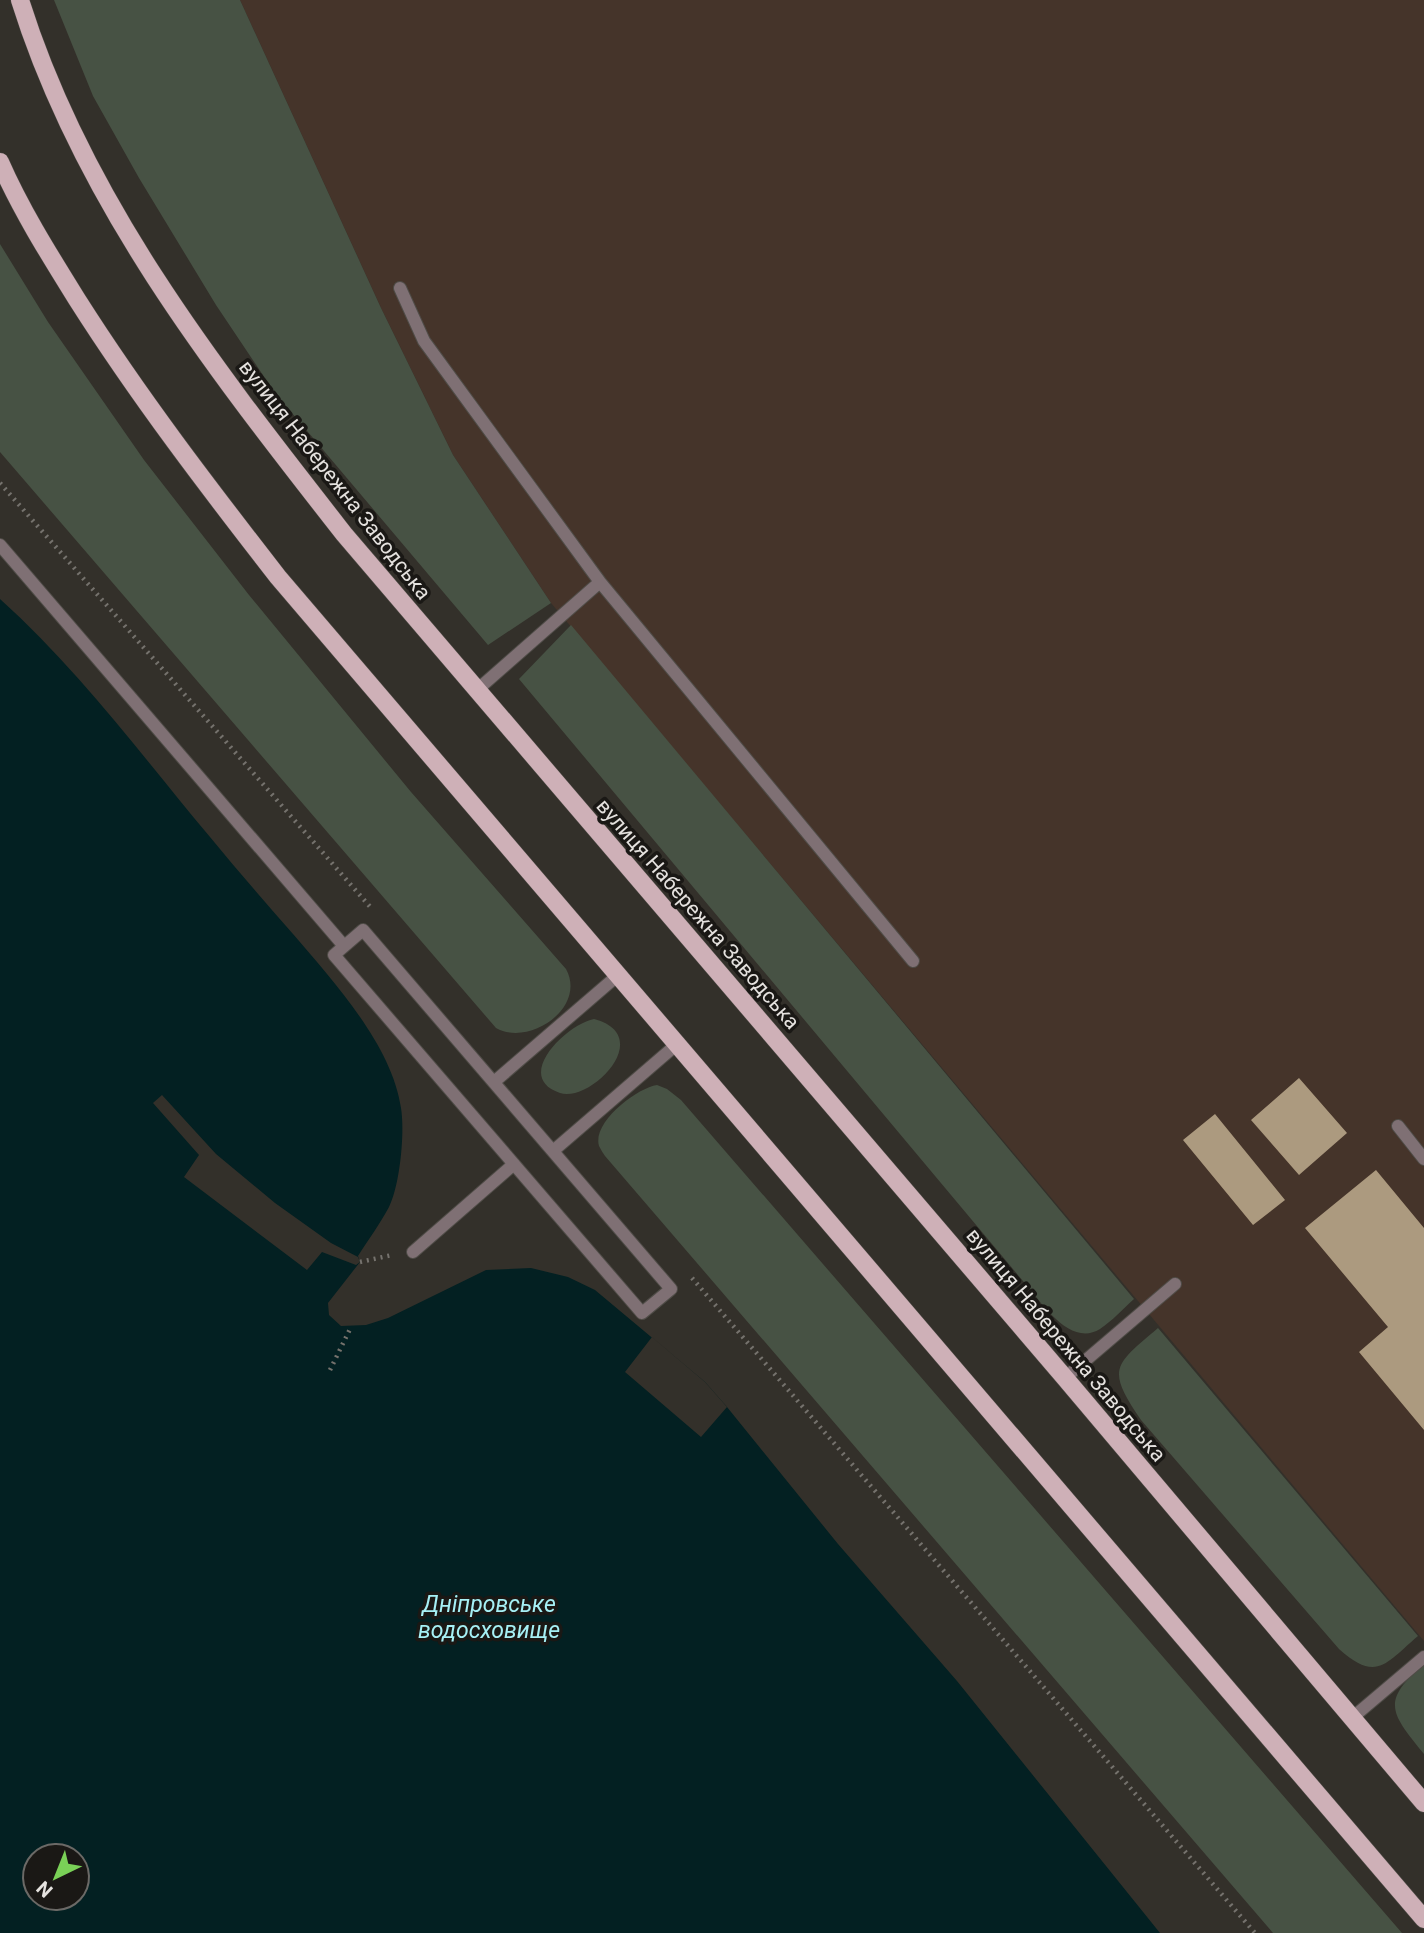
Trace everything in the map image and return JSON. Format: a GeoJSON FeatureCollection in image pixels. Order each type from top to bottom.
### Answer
{"type":"FeatureCollection","features":[{"type":"Feature","properties":{"kind":"main road","name":"вулиця Набережна Заводська"},"geometry":{"type":"LineString","coordinates":[[20,0],[76,143],[119,221],[169,300],[251,415],[344,534],[1424,1803]]}},
{"type":"Feature","properties":{"kind":"main road"},"geometry":{"type":"LineString","coordinates":[[0,162],[49,254],[103,340],[188,462],[278,577],[1424,1919]]}},
{"type":"Feature","properties":{"kind":"lane"},"geometry":{"type":"LineString","coordinates":[[400,288],[424,341],[600,582],[913,961]]}},
{"type":"Feature","properties":{"kind":"lane"},"geometry":{"type":"LineString","coordinates":[[0,545],[344,946]]}},
{"type":"Feature","properties":{"kind":"lane"},"geometry":{"type":"LineString","coordinates":[[477,690],[600,582]]}},
{"type":"Feature","properties":{"kind":"lane"},"geometry":{"type":"LineString","coordinates":[[363,930],[671,1289],[642,1313],[334,954],[344,946],[363,930]]}},
{"type":"Feature","properties":{"kind":"lane"},"geometry":{"type":"LineString","coordinates":[[494,1082],[618,976]]}},
{"type":"Feature","properties":{"kind":"lane"},"geometry":{"type":"LineString","coordinates":[[552,1151],[676,1045]]}},
{"type":"Feature","properties":{"kind":"lane"},"geometry":{"type":"LineString","coordinates":[[1398,1126],[1424,1159]]}},
{"type":"Feature","properties":{"kind":"lane"},"geometry":{"type":"LineString","coordinates":[[414,1252],[514,1164]]}},
{"type":"Feature","properties":{"kind":"lane"},"geometry":{"type":"LineString","coordinates":[[1065,1378],[1175,1284]]}},
{"type":"Feature","properties":{"kind":"lane"},"geometry":{"type":"LineString","coordinates":[[1352,1718],[1424,1657]]}},
{"type":"Feature","properties":{"kind":"path"},"geometry":{"type":"LineString","coordinates":[[360,1262],[414,1252]]}},
{"type":"Feature","properties":{"kind":"path"},"geometry":{"type":"LineString","coordinates":[[330,1370],[351,1327]]}},
{"type":"Feature","properties":{"kind":"shaded area"},"geometry":{"type":"Polygon","coordinates":[[[240,0],[1424,0],[1424,1641],[551,603],[453,455],[381,308],[240,0]]]}},
{"type":"Feature","properties":{"kind":"green space"},"geometry":{"type":"Polygon","coordinates":[[[54,0],[240,0],[381,308],[453,455],[551,603],[488,645],[275,393],[216,305],[139,178],[93,96],[54,0]]]}},
{"type":"Feature","properties":{"kind":"green space"},"geometry":{"type":"Polygon","coordinates":[[[0,244],[48,322],[144,460],[249,595],[411,792],[566,969],[570,983],[569,997],[552,1020],[539,1028],[524,1032],[496,1028],[0,452],[0,244]]]}},
{"type":"Feature","properties":{"kind":"green space"},"geometry":{"type":"Polygon","coordinates":[[[571,625],[1134,1299],[1104,1326],[1089,1333],[1079,1333],[1059,1322],[1050,1313],[519,679],[571,625]]]}},
{"type":"Feature","properties":{"kind":"green space"},"geometry":{"type":"Polygon","coordinates":[[[594,1019],[612,1027],[619,1039],[619,1053],[612,1066],[587,1088],[573,1093],[560,1093],[547,1085],[541,1075],[543,1064],[559,1040],[571,1030],[594,1019]]]}},
{"type":"Feature","properties":{"kind":"green space"},"geometry":{"type":"Polygon","coordinates":[[[657,1085],[681,1100],[1402,1933],[1273,1933],[605,1156],[599,1146],[599,1137],[609,1117],[628,1099],[648,1087],[657,1085]]]}},
{"type":"Feature","properties":{"kind":"green space"},"geometry":{"type":"Polygon","coordinates":[[[1158,1328],[1418,1636],[1389,1661],[1372,1667],[1363,1665],[1339,1649],[1141,1420],[1122,1389],[1120,1368],[1132,1351],[1158,1328]]]}},
{"type":"Feature","properties":{"kind":"green space"},"geometry":{"type":"Polygon","coordinates":[[[1424,1664],[1424,1754],[1404,1728],[1395,1708],[1401,1688],[1424,1664]]]}},
{"type":"Feature","properties":{"kind":"water","name":"Дніпровське водосховище"},"geometry":{"type":"Polygon","coordinates":[[[0,599],[83,684],[325,972],[359,1015],[386,1061],[395,1084],[402,1118],[401,1158],[396,1186],[389,1207],[358,1256],[360,1262],[328,1303],[329,1315],[341,1326],[366,1325],[388,1318],[486,1270],[531,1268],[568,1277],[595,1290],[705,1382],[727,1407],[838,1544],[957,1681],[1160,1933],[0,1933],[0,599]]]}},
{"type":"Feature","properties":{"kind":"pier"},"geometry":{"type":"Polygon","coordinates":[[[162,1095],[216,1154],[275,1203],[331,1243],[358,1257],[360,1262],[356,1265],[322,1252],[307,1270],[184,1177],[199,1155],[153,1103],[162,1095]]]}},
{"type":"Feature","properties":{"kind":"pier"},"geometry":{"type":"Polygon","coordinates":[[[652,1337],[705,1382],[727,1407],[701,1437],[625,1372],[652,1337]]]}},
{"type":"Feature","properties":{"kind":"building"},"geometry":{"type":"Polygon","coordinates":[[[1299,1078],[1347,1133],[1299,1175],[1251,1120],[1299,1078]]]}},
{"type":"Feature","properties":{"kind":"building"},"geometry":{"type":"Polygon","coordinates":[[[1215,1114],[1285,1200],[1253,1225],[1183,1140],[1215,1114]]]}},
{"type":"Feature","properties":{"kind":"building"},"geometry":{"type":"Polygon","coordinates":[[[1376,1170],[1424,1228],[1424,1430],[1359,1352],[1388,1327],[1305,1228],[1376,1170]]]}}]}
